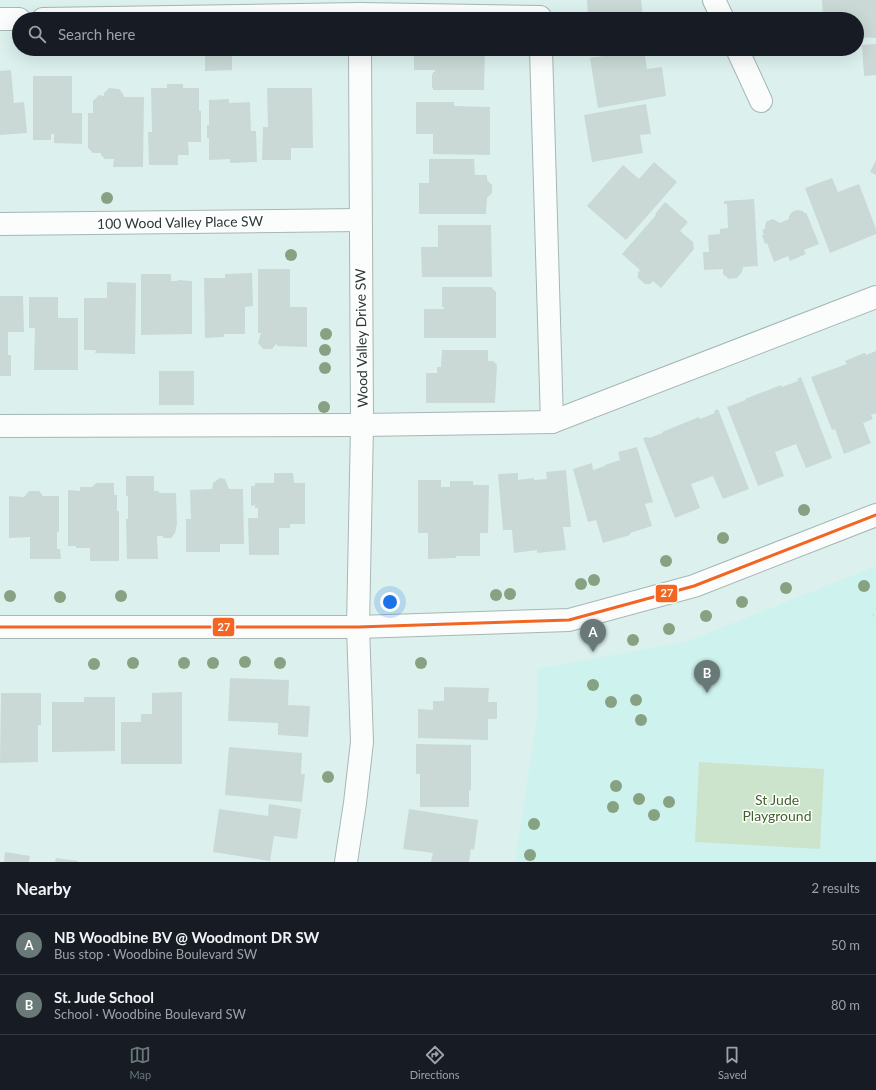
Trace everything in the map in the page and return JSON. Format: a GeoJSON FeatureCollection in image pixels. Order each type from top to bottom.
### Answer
{"type":"FeatureCollection","features":[{"type":"Feature","properties":{"kind":"street"},"geometry":{"type":"LineString","coordinates":[[714,0],[720,12]]}},
{"type":"Feature","properties":{"kind":"street"},"geometry":{"type":"LineString","coordinates":[[134,12],[173,9],[390,12]]}},
{"type":"Feature","properties":{"kind":"street"},"geometry":{"type":"LineString","coordinates":[[0,19],[12,19]]}},
{"type":"Feature","properties":{"kind":"street","name":"Wood Valley Drive SW"},"geometry":{"type":"LineString","coordinates":[[346,862],[362,742],[358,627],[362,425],[360,56]]}},
{"type":"Feature","properties":{"kind":"street"},"geometry":{"type":"LineString","coordinates":[[541,56],[552,422]]}},
{"type":"Feature","properties":{"kind":"street"},"geometry":{"type":"LineString","coordinates":[[740,56],[761,101]]}},
{"type":"Feature","properties":{"kind":"street","name":"100 Wood Valley Place SW"},"geometry":{"type":"LineString","coordinates":[[0,224],[360,220]]}},
{"type":"Feature","properties":{"kind":"street"},"geometry":{"type":"LineString","coordinates":[[0,426],[362,425],[552,422],[876,297]]}},
{"type":"Feature","properties":{"kind":"street"},"geometry":{"type":"LineString","coordinates":[[0,627],[358,627],[570,620],[694,586],[876,515]]}},
{"type":"Feature","properties":{"kind":"shaded area"},"geometry":{"type":"Polygon","coordinates":[[[876,566],[876,862],[515,862],[537,717],[537,669],[688,641],[876,566]]]}},
{"type":"Feature","properties":{"kind":"green space","name":"St Jude Playground"},"geometry":{"type":"Polygon","coordinates":[[[699,762],[824,769],[820,849],[695,842],[699,762]]]}},
{"type":"Feature","properties":{"kind":"building"},"geometry":{"type":"Polygon","coordinates":[[[587,0],[641,0],[642,12],[588,12],[587,0]]]}},
{"type":"Feature","properties":{"kind":"building"},"geometry":{"type":"Polygon","coordinates":[[[822,0],[876,0],[876,38],[864,37],[864,12],[823,12],[822,0]]]}},
{"type":"Feature","properties":{"kind":"building"},"geometry":{"type":"Polygon","coordinates":[[[876,44],[876,75],[864,76],[863,56],[864,56],[864,45],[876,44]]]}},
{"type":"Feature","properties":{"kind":"building"},"geometry":{"type":"Polygon","coordinates":[[[205,56],[232,56],[232,70],[205,71],[205,56]]]}},
{"type":"Feature","properties":{"kind":"building"},"geometry":{"type":"Polygon","coordinates":[[[414,56],[485,56],[484,90],[433,90],[432,74],[435,70],[414,70],[414,56]]]}},
{"type":"Feature","properties":{"kind":"building"},"geometry":{"type":"Polygon","coordinates":[[[604,56],[645,56],[647,69],[662,67],[666,96],[598,108],[590,58],[604,56]]]}},
{"type":"Feature","properties":{"kind":"building"},"geometry":{"type":"Polygon","coordinates":[[[11,70],[14,103],[24,102],[27,133],[0,135],[0,71],[11,70]]]}},
{"type":"Feature","properties":{"kind":"building"},"geometry":{"type":"Polygon","coordinates":[[[33,76],[72,76],[72,113],[82,113],[82,144],[54,143],[54,134],[51,134],[51,140],[33,140],[33,76]]]}},
{"type":"Feature","properties":{"kind":"building"},"geometry":{"type":"Polygon","coordinates":[[[167,84],[183,84],[183,88],[199,88],[201,142],[188,142],[189,155],[178,155],[178,165],[149,165],[148,132],[152,132],[151,88],[167,88],[167,84]]]}},
{"type":"Feature","properties":{"kind":"building"},"geometry":{"type":"Polygon","coordinates":[[[109,88],[119,89],[124,97],[144,97],[143,167],[113,167],[114,159],[105,159],[101,153],[93,153],[88,148],[88,113],[93,113],[93,101],[99,95],[104,96],[104,93],[109,88]]]}},
{"type":"Feature","properties":{"kind":"building"},"geometry":{"type":"Polygon","coordinates":[[[267,88],[312,88],[313,148],[291,148],[291,160],[262,160],[263,127],[268,127],[267,88]]]}},
{"type":"Feature","properties":{"kind":"building"},"geometry":{"type":"Polygon","coordinates":[[[229,99],[229,103],[250,102],[251,131],[256,131],[257,162],[230,163],[230,159],[209,160],[209,138],[207,138],[207,125],[209,125],[209,100],[229,99]]]}},
{"type":"Feature","properties":{"kind":"building"},"geometry":{"type":"Polygon","coordinates":[[[416,102],[454,102],[454,106],[490,107],[490,155],[433,154],[433,134],[416,134],[416,102]]]}},
{"type":"Feature","properties":{"kind":"building"},"geometry":{"type":"Polygon","coordinates":[[[646,104],[651,134],[640,135],[643,153],[592,162],[584,115],[646,104]]]}},
{"type":"Feature","properties":{"kind":"building"},"geometry":{"type":"Polygon","coordinates":[[[429,159],[474,159],[475,175],[487,175],[487,180],[492,185],[492,193],[487,198],[486,214],[419,214],[419,183],[429,183],[429,159]]]}},
{"type":"Feature","properties":{"kind":"building"},"geometry":{"type":"Polygon","coordinates":[[[876,160],[876,175],[870,172],[876,160]]]}},
{"type":"Feature","properties":{"kind":"building"},"geometry":{"type":"Polygon","coordinates":[[[654,162],[677,182],[626,240],[587,206],[623,165],[639,179],[654,162]]]}},
{"type":"Feature","properties":{"kind":"building"},"geometry":{"type":"Polygon","coordinates":[[[832,178],[838,192],[859,184],[876,229],[876,234],[830,253],[805,188],[832,178]]]}},
{"type":"Feature","properties":{"kind":"building"},"geometry":{"type":"Polygon","coordinates":[[[754,199],[758,266],[743,267],[742,272],[737,278],[729,279],[723,274],[723,269],[704,270],[703,252],[709,252],[708,235],[720,234],[720,229],[728,228],[727,204],[724,204],[724,201],[754,199]]]}},
{"type":"Feature","properties":{"kind":"building"},"geometry":{"type":"Polygon","coordinates":[[[665,202],[688,222],[680,231],[693,242],[694,249],[661,288],[653,281],[650,284],[645,284],[638,278],[638,273],[640,270],[622,254],[656,215],[655,214],[665,202]]]}},
{"type":"Feature","properties":{"kind":"building"},"geometry":{"type":"Polygon","coordinates":[[[797,210],[803,211],[805,214],[806,212],[819,244],[804,250],[806,254],[790,261],[788,256],[774,262],[767,243],[765,244],[762,230],[765,229],[767,221],[773,219],[780,223],[789,219],[792,212],[797,210]]]}},
{"type":"Feature","properties":{"kind":"building"},"geometry":{"type":"Polygon","coordinates":[[[438,225],[491,225],[492,277],[422,277],[421,247],[438,247],[438,225]]]}},
{"type":"Feature","properties":{"kind":"building"},"geometry":{"type":"Polygon","coordinates":[[[258,269],[290,269],[290,307],[307,307],[307,347],[278,346],[276,344],[272,349],[263,349],[258,343],[261,333],[258,333],[258,269]]]}},
{"type":"Feature","properties":{"kind":"building"},"geometry":{"type":"Polygon","coordinates":[[[252,273],[253,306],[245,307],[245,334],[224,334],[224,337],[205,338],[204,278],[225,278],[225,274],[252,273]]]}},
{"type":"Feature","properties":{"kind":"building"},"geometry":{"type":"Polygon","coordinates":[[[141,274],[171,274],[171,281],[192,281],[192,334],[141,335],[141,274]]]}},
{"type":"Feature","properties":{"kind":"building"},"geometry":{"type":"Polygon","coordinates":[[[107,282],[136,283],[135,354],[95,353],[96,350],[84,350],[84,298],[107,298],[107,282]]]}},
{"type":"Feature","properties":{"kind":"building"},"geometry":{"type":"Polygon","coordinates":[[[442,287],[491,287],[496,292],[496,338],[424,338],[424,309],[444,309],[444,307],[442,307],[442,287]]]}},
{"type":"Feature","properties":{"kind":"building"},"geometry":{"type":"Polygon","coordinates":[[[0,296],[23,296],[24,332],[8,332],[8,355],[11,355],[11,376],[0,376],[0,296]]]}},
{"type":"Feature","properties":{"kind":"building"},"geometry":{"type":"Polygon","coordinates":[[[29,297],[58,297],[58,318],[78,318],[78,370],[34,370],[35,328],[29,328],[29,297]]]}},
{"type":"Feature","properties":{"kind":"building"},"geometry":{"type":"Polygon","coordinates":[[[442,350],[488,350],[488,361],[493,361],[497,365],[495,403],[426,403],[426,373],[437,373],[437,367],[441,367],[442,350]]]}},
{"type":"Feature","properties":{"kind":"building"},"geometry":{"type":"Polygon","coordinates":[[[876,351],[876,413],[871,415],[873,419],[863,423],[871,443],[844,454],[835,429],[832,430],[811,377],[847,364],[845,361],[864,353],[866,355],[876,351]]]}},
{"type":"Feature","properties":{"kind":"building"},"geometry":{"type":"Polygon","coordinates":[[[159,371],[194,371],[194,405],[159,405],[159,371]]]}},
{"type":"Feature","properties":{"kind":"building"},"geometry":{"type":"Polygon","coordinates":[[[801,377],[832,458],[806,468],[796,444],[775,452],[784,476],[758,486],[727,407],[781,385],[782,387],[798,381],[797,379],[801,377]]]}},
{"type":"Feature","properties":{"kind":"building"},"geometry":{"type":"Polygon","coordinates":[[[718,409],[749,489],[723,499],[713,476],[691,484],[700,508],[675,518],[643,438],[649,438],[663,433],[662,432],[699,417],[700,419],[715,413],[714,411],[718,409]]]}},
{"type":"Feature","properties":{"kind":"building"},"geometry":{"type":"Polygon","coordinates":[[[637,447],[653,502],[645,504],[652,526],[630,533],[630,535],[603,543],[596,520],[588,522],[573,469],[592,463],[593,470],[605,466],[620,460],[618,452],[637,447]]]}},
{"type":"Feature","properties":{"kind":"building"},"geometry":{"type":"Polygon","coordinates":[[[566,470],[571,527],[563,527],[566,550],[537,553],[537,550],[514,553],[512,530],[503,530],[498,474],[518,473],[518,480],[534,478],[534,480],[547,479],[546,472],[566,470]]]}},
{"type":"Feature","properties":{"kind":"building"},"geometry":{"type":"Polygon","coordinates":[[[274,473],[293,473],[294,483],[305,483],[305,524],[290,524],[290,528],[279,528],[279,555],[249,555],[248,518],[258,518],[258,508],[255,508],[255,505],[251,506],[251,486],[255,486],[255,483],[274,483],[274,473]]]}},
{"type":"Feature","properties":{"kind":"building"},"geometry":{"type":"Polygon","coordinates":[[[126,476],[154,476],[154,491],[159,491],[159,493],[176,493],[177,524],[175,533],[171,538],[157,536],[158,559],[127,559],[126,519],[128,519],[128,496],[126,496],[126,476]]]}},
{"type":"Feature","properties":{"kind":"building"},"geometry":{"type":"Polygon","coordinates":[[[220,478],[225,479],[229,489],[243,489],[244,544],[220,544],[220,552],[186,552],[186,519],[191,519],[190,490],[212,489],[213,483],[220,478]]]}},
{"type":"Feature","properties":{"kind":"building"},"geometry":{"type":"Polygon","coordinates":[[[418,480],[441,480],[441,487],[450,487],[450,481],[473,481],[473,485],[489,485],[488,533],[480,533],[480,556],[456,556],[456,558],[428,559],[428,533],[418,533],[418,480]]]}},
{"type":"Feature","properties":{"kind":"building"},"geometry":{"type":"Polygon","coordinates":[[[96,483],[114,483],[114,495],[117,495],[117,511],[119,511],[119,561],[90,561],[90,548],[76,548],[76,546],[68,546],[68,490],[80,491],[80,487],[92,487],[96,483]]]}},
{"type":"Feature","properties":{"kind":"building"},"geometry":{"type":"Polygon","coordinates":[[[29,491],[39,491],[43,496],[59,496],[59,532],[57,532],[57,549],[60,549],[61,559],[30,559],[30,537],[9,538],[9,496],[24,497],[29,491]]]}},
{"type":"Feature","properties":{"kind":"building"},"geometry":{"type":"Polygon","coordinates":[[[230,678],[289,680],[288,705],[310,706],[308,737],[278,735],[278,723],[228,721],[230,678]]]}},
{"type":"Feature","properties":{"kind":"building"},"geometry":{"type":"Polygon","coordinates":[[[444,687],[489,688],[488,702],[497,702],[497,719],[488,719],[488,740],[418,738],[418,709],[433,710],[433,701],[444,701],[444,687]]]}},
{"type":"Feature","properties":{"kind":"building"},"geometry":{"type":"Polygon","coordinates":[[[182,692],[182,764],[121,764],[121,722],[141,722],[141,714],[152,714],[152,693],[182,692]]]}},
{"type":"Feature","properties":{"kind":"building"},"geometry":{"type":"Polygon","coordinates":[[[1,693],[41,693],[41,725],[38,725],[38,762],[0,763],[1,693]]]}},
{"type":"Feature","properties":{"kind":"building"},"geometry":{"type":"Polygon","coordinates":[[[84,697],[115,697],[115,751],[52,752],[52,702],[84,702],[84,697]]]}},
{"type":"Feature","properties":{"kind":"building"},"geometry":{"type":"Polygon","coordinates":[[[416,744],[471,745],[471,790],[469,791],[469,807],[420,807],[420,774],[416,774],[416,744]]]}},
{"type":"Feature","properties":{"kind":"building"},"geometry":{"type":"Polygon","coordinates":[[[229,747],[302,753],[301,774],[305,774],[302,802],[225,795],[229,747]]]}},
{"type":"Feature","properties":{"kind":"building"},"geometry":{"type":"Polygon","coordinates":[[[269,804],[301,809],[297,839],[274,836],[270,861],[213,852],[219,809],[268,816],[269,804]]]}},
{"type":"Feature","properties":{"kind":"building"},"geometry":{"type":"Polygon","coordinates":[[[409,809],[478,820],[474,850],[471,849],[469,862],[431,862],[433,853],[403,849],[409,809]]]}},
{"type":"Feature","properties":{"kind":"building"},"geometry":{"type":"Polygon","coordinates":[[[5,852],[30,856],[29,862],[4,862],[5,852]]]}},
{"type":"Feature","properties":{"kind":"building"},"geometry":{"type":"Polygon","coordinates":[[[56,858],[78,861],[78,862],[55,862],[56,858]]]}},
{"type":"Feature","properties":{"kind":"transit line","name":"27"},"geometry":{"type":"LineString","coordinates":[[0,627],[358,627],[569,620],[694,586],[876,515]]}},
{"type":"Feature","properties":{"kind":"place","name":"NB Woodbine BV @ Woodmont DR SW"},"geometry":{"type":"Point","coordinates":[593,652]}},
{"type":"Feature","properties":{"kind":"place","name":"St. Jude School"},"geometry":{"type":"Point","coordinates":[707,693]}}]}
